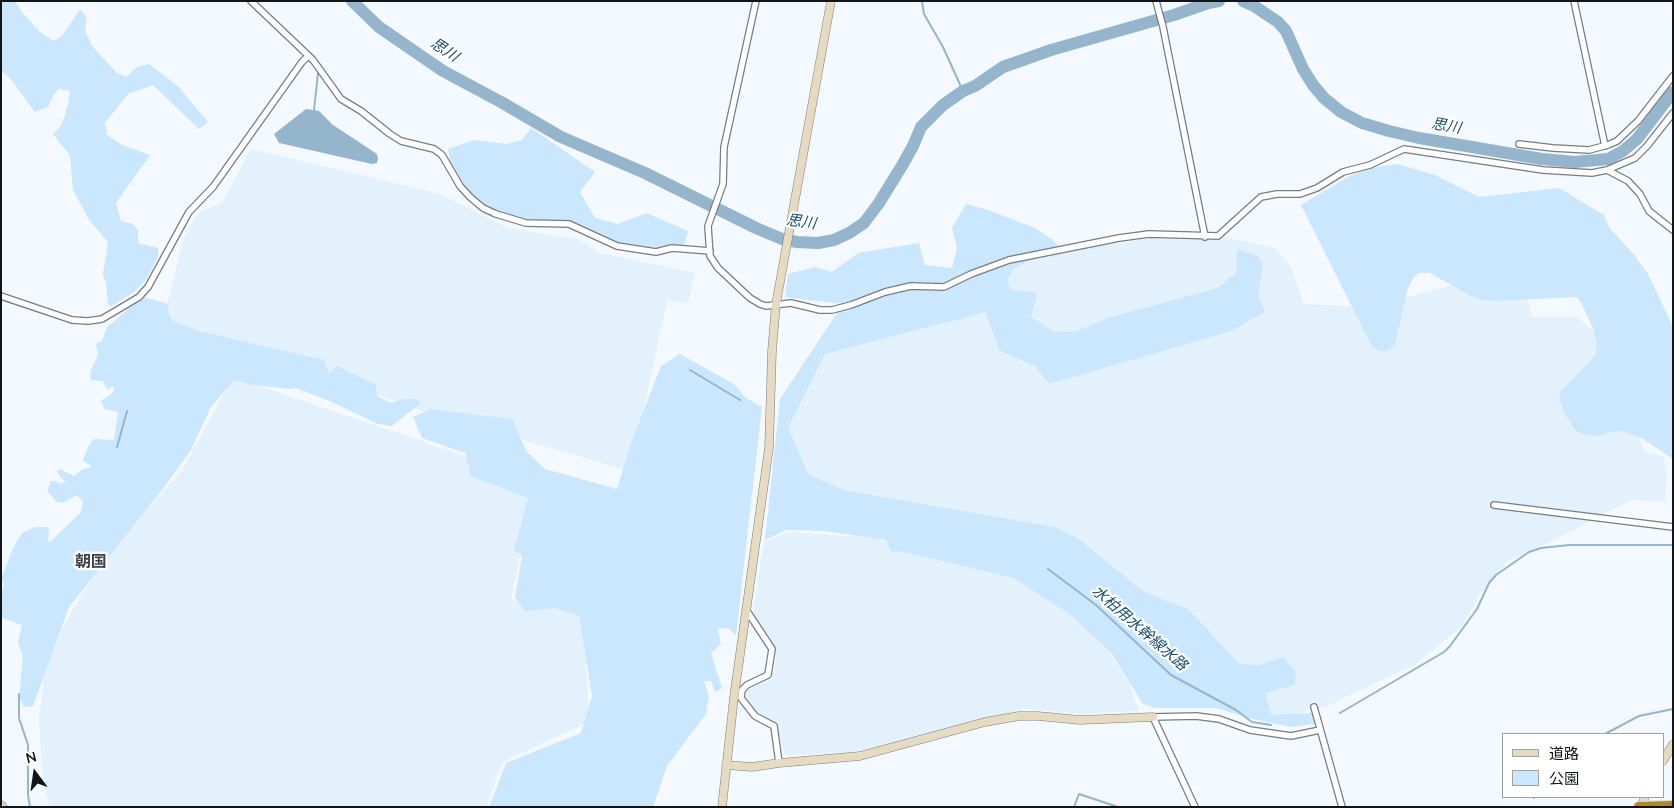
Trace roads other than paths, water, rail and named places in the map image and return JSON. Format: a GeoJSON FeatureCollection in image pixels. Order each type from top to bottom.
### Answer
{"type":"FeatureCollection","features":[{"type":"Feature","properties":{"kind":"highway"},"geometry":{"type":"LineString","coordinates":[[1640,807],[1673,806]]}},
{"type":"Feature","properties":{"kind":"street"},"geometry":{"type":"LineString","coordinates":[[251,1],[308,56],[341,100],[361,111],[401,141],[434,149],[442,155],[460,186],[483,208],[496,214],[526,222],[569,224],[617,246],[656,252],[672,248],[710,252]]}},
{"type":"Feature","properties":{"kind":"street"},"geometry":{"type":"LineString","coordinates":[[756,1],[724,147],[723,184],[708,226],[710,252],[718,268],[750,298],[766,306],[791,303],[820,310],[832,310],[885,292],[911,286],[944,287],[990,267],[1033,255],[1119,238],[1142,235],[1218,236],[1261,197],[1277,194],[1300,194],[1317,188],[1343,172],[1370,165],[1404,148],[1543,170],[1592,173],[1607,170],[1635,158],[1673,113]]}},
{"type":"Feature","properties":{"kind":"street"},"geometry":{"type":"LineString","coordinates":[[722,807],[769,448],[772,352],[776,304],[830,1]]}},
{"type":"Feature","properties":{"kind":"street"},"geometry":{"type":"LineString","coordinates":[[1574,1],[1604,146]]}},
{"type":"Feature","properties":{"kind":"street"},"geometry":{"type":"LineString","coordinates":[[1156,4],[1163,27],[1205,237]]}},
{"type":"Feature","properties":{"kind":"street"},"geometry":{"type":"LineString","coordinates":[[1,296],[72,320],[88,321],[102,319],[140,297],[148,287],[190,212],[214,187],[308,56]]}},
{"type":"Feature","properties":{"kind":"street"},"geometry":{"type":"LineString","coordinates":[[1519,144],[1589,150],[1617,141],[1628,132],[1673,76]]}},
{"type":"Feature","properties":{"kind":"street"},"geometry":{"type":"LineString","coordinates":[[1607,170],[1628,181],[1640,194],[1650,212],[1673,230]]}},
{"type":"Feature","properties":{"kind":"street"},"geometry":{"type":"LineString","coordinates":[[1494,505],[1673,527]]}},
{"type":"Feature","properties":{"kind":"street"},"geometry":{"type":"LineString","coordinates":[[737,698],[747,685],[768,675],[772,649],[747,611]]}},
{"type":"Feature","properties":{"kind":"street"},"geometry":{"type":"LineString","coordinates":[[737,698],[755,716],[774,726],[779,763]]}},
{"type":"Feature","properties":{"kind":"street"},"geometry":{"type":"LineString","coordinates":[[1314,708],[1342,807]]}},
{"type":"Feature","properties":{"kind":"street"},"geometry":{"type":"LineString","coordinates":[[726,765],[752,767],[860,756],[985,722],[1019,716],[1080,720],[1196,716],[1220,719],[1250,730],[1291,736],[1320,730]]}},
{"type":"Feature","properties":{"kind":"street"},"geometry":{"type":"LineString","coordinates":[[1153,717],[1195,807]]}},
{"type":"Feature","properties":{"kind":"street"},"geometry":{"type":"LineString","coordinates":[[1664,759],[1673,744]]}},
{"type":"Feature","properties":{"kind":"waterway","name":"思川"},"geometry":{"type":"LineString","coordinates":[[352,1],[379,27],[443,71],[561,137],[645,173],[782,239],[818,243],[834,240],[864,223],[903,164],[921,127],[943,105],[963,91],[975,86],[1003,67],[1051,50],[1219,1]]}},
{"type":"Feature","properties":{"kind":"waterway"},"geometry":{"type":"LineString","coordinates":[[922,1],[924,14],[943,47],[963,91]]}},
{"type":"Feature","properties":{"kind":"waterway","name":"思川"},"geometry":{"type":"LineString","coordinates":[[1243,1],[1278,22],[1286,31],[1303,69],[1313,85],[1324,98],[1341,112],[1362,123],[1419,138],[1542,159],[1575,162],[1608,159],[1623,151],[1637,139],[1673,92]]}},
{"type":"Feature","properties":{"kind":"waterway"},"geometry":{"type":"LineString","coordinates":[[314,110],[318,73]]}},
{"type":"Feature","properties":{"kind":"waterway","name":"水柏用水幹線水路"},"geometry":{"type":"LineString","coordinates":[[690,370],[740,400]]}},
{"type":"Feature","properties":{"kind":"waterway","name":"水柏用水幹線水路"},"geometry":{"type":"LineString","coordinates":[[117,447],[127,411]]}},
{"type":"Feature","properties":{"kind":"waterway","name":"水柏用水幹線水路"},"geometry":{"type":"LineString","coordinates":[[1340,713],[1444,652],[1477,609],[1489,583],[1496,575],[1529,552],[1541,548],[1569,545],[1673,545]]}},
{"type":"Feature","properties":{"kind":"waterway","name":"水柏用水幹線水路"},"geometry":{"type":"LineString","coordinates":[[1048,569],[1096,605],[1171,675],[1236,710],[1252,722],[1271,725]]}},
{"type":"Feature","properties":{"kind":"waterway","name":"水柏用水幹線水路"},"geometry":{"type":"LineString","coordinates":[[19,694],[19,718],[28,745],[28,795],[30,807]]}},
{"type":"Feature","properties":{"kind":"waterway"},"geometry":{"type":"LineString","coordinates":[[1607,733],[1639,716],[1673,709]]}},
{"type":"Feature","properties":{"kind":"waterway"},"geometry":{"type":"LineString","coordinates":[[1074,807],[1079,794],[1118,807]]}},
{"type":"Feature","properties":{"kind":"district","name":"朝国"},"geometry":{"type":"Point","coordinates":[91,563]}}]}
